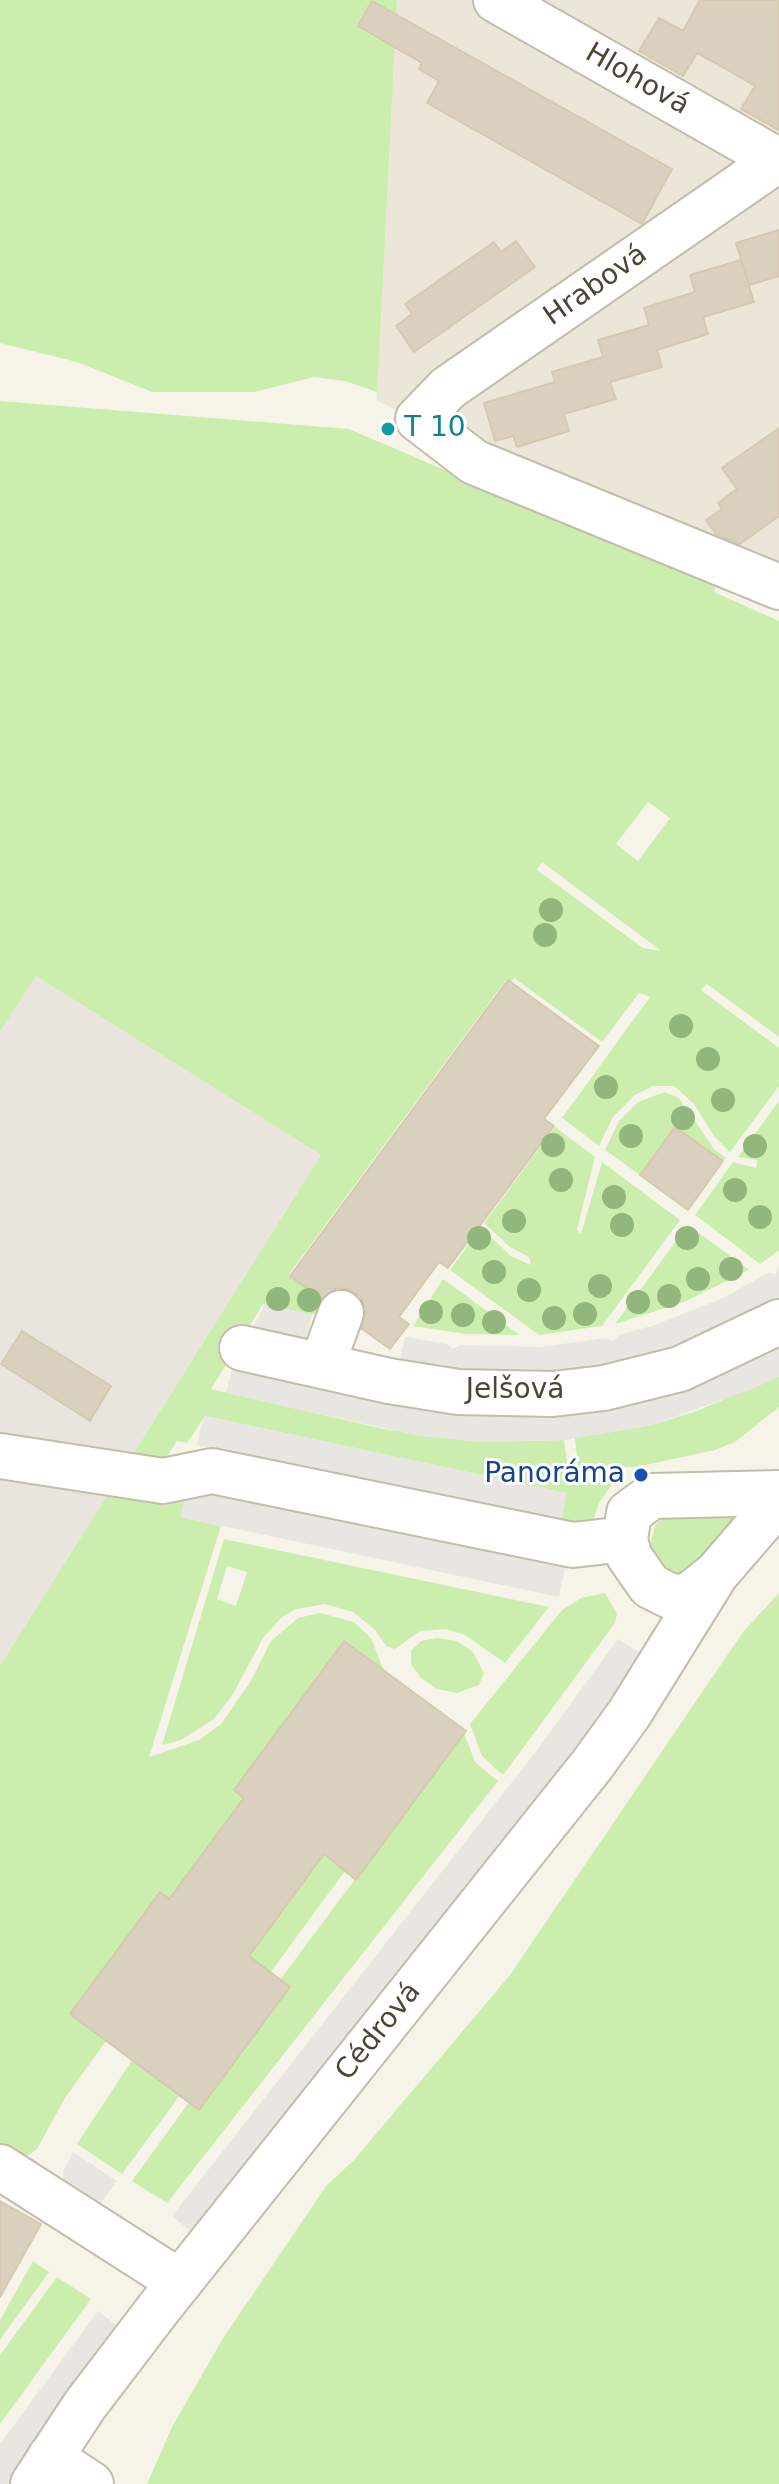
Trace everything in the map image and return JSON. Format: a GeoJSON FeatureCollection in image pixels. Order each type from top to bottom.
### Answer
{"type":"FeatureCollection","features":[{"type":"Feature","properties":{"kind":"street","name":"Hlohová"},"geometry":{"type":"LineString","coordinates":[[496,0],[778,160]]}},
{"type":"Feature","properties":{"kind":"street","name":"Hrabová"},"geometry":{"type":"LineString","coordinates":[[778,160],[448,388],[418,419],[474,462],[779,587]]}},
{"type":"Feature","properties":{"kind":"street"},"geometry":{"type":"LineString","coordinates":[[327,1366],[329,1346],[341,1313]]}},
{"type":"Feature","properties":{"kind":"street","name":"Jelšová"},"geometry":{"type":"LineString","coordinates":[[242,1348],[458,1392],[566,1393],[604,1388],[680,1369],[779,1322]]}},
{"type":"Feature","properties":{"kind":"street"},"geometry":{"type":"LineString","coordinates":[[0,1456],[163,1481],[212,1471],[573,1545],[625,1539],[629,1513],[652,1496],[779,1493]]}},
{"type":"Feature","properties":{"kind":"street","name":"Cédrová"},"geometry":{"type":"LineString","coordinates":[[625,1539],[629,1556],[642,1578],[670,1596],[679,1598],[695,1594],[716,1574],[779,1501]]}},
{"type":"Feature","properties":{"kind":"street","name":"Cédrová"},"geometry":{"type":"LineString","coordinates":[[42,2470],[180,2282],[592,1765],[629,1714],[716,1574]]}},
{"type":"Feature","properties":{"kind":"street"},"geometry":{"type":"LineString","coordinates":[[0,2167],[180,2282]]}},
{"type":"Feature","properties":{"kind":"street"},"geometry":{"type":"LineString","coordinates":[[42,2470],[91,2484]]}},
{"type":"Feature","properties":{"kind":"shaded area"},"geometry":{"type":"Polygon","coordinates":[[[397,0],[779,0],[779,587],[377,401],[376,358],[397,0]]]}},
{"type":"Feature","properties":{"kind":"shaded area"},"geometry":{"type":"Polygon","coordinates":[[[36,976],[321,1155],[0,1666],[0,1032],[36,976]]]}},
{"type":"Feature","properties":{"kind":"shaded area"},"geometry":{"type":"Polygon","coordinates":[[[779,1266],[779,1301],[693,1343],[604,1368],[512,1378],[399,1366],[405,1337],[447,1344],[453,1349],[460,1345],[541,1347],[606,1338],[613,1341],[619,1335],[655,1325],[723,1298],[768,1273],[776,1274],[779,1266]]]}},
{"type":"Feature","properties":{"kind":"shaded area"},"geometry":{"type":"Polygon","coordinates":[[[265,1304],[312,1315],[305,1344],[250,1332],[265,1304]]]}},
{"type":"Feature","properties":{"kind":"shaded area"},"geometry":{"type":"Polygon","coordinates":[[[779,1342],[779,1376],[755,1388],[652,1425],[564,1440],[481,1442],[419,1436],[226,1393],[233,1364],[395,1401],[779,1342]]]}},
{"type":"Feature","properties":{"kind":"shaded area"},"geometry":{"type":"Polygon","coordinates":[[[204,1416],[567,1493],[561,1522],[197,1445],[204,1416]]]}},
{"type":"Feature","properties":{"kind":"shaded area"},"geometry":{"type":"Polygon","coordinates":[[[186,1492],[204,1492],[565,1568],[559,1597],[180,1517],[186,1492]]]}},
{"type":"Feature","properties":{"kind":"shaded area"},"geometry":{"type":"Polygon","coordinates":[[[618,1639],[644,1655],[601,1716],[194,2234],[172,2216],[534,1754],[618,1639]]]}},
{"type":"Feature","properties":{"kind":"shaded area"},"geometry":{"type":"Polygon","coordinates":[[[73,2152],[117,2181],[98,2207],[64,2182],[63,2172],[73,2152]]]}},
{"type":"Feature","properties":{"kind":"shaded area"},"geometry":{"type":"Polygon","coordinates":[[[98,2311],[121,2329],[10,2484],[0,2484],[0,2444],[98,2311]]]}},
{"type":"Feature","properties":{"kind":"green space"},"geometry":{"type":"Polygon","coordinates":[[[0,0],[397,0],[377,392],[345,381],[314,377],[254,392],[152,392],[77,362],[0,343],[0,0]]]}},
{"type":"Feature","properties":{"kind":"green space"},"geometry":{"type":"Polygon","coordinates":[[[0,401],[349,429],[716,586],[714,592],[779,621],[779,1037],[707,984],[701,990],[779,1048],[779,1086],[730,1152],[714,1136],[694,1104],[674,1086],[653,1086],[635,1095],[613,1117],[599,1146],[562,1118],[650,997],[639,993],[602,1042],[514,978],[511,982],[506,980],[289,1274],[328,1303],[312,1315],[263,1304],[211,1389],[388,1430],[481,1442],[564,1440],[570,1484],[615,1480],[599,1503],[591,1527],[561,1522],[566,1493],[205,1416],[187,1443],[177,1441],[144,1493],[186,1492],[181,1517],[221,1526],[149,1757],[199,1740],[221,1724],[251,1681],[271,1641],[298,1618],[320,1613],[354,1622],[371,1638],[384,1671],[343,1641],[235,1789],[244,1798],[169,1899],[71,2014],[106,2041],[65,2098],[37,2149],[24,2158],[0,2146],[0,1666],[321,1155],[36,976],[0,1032],[0,401]],[[648,802],[616,844],[638,861],[670,818],[648,802]],[[542,862],[537,870],[643,948],[660,951],[660,950],[542,862]]]}},
{"type":"Feature","properties":{"kind":"green space"},"geometry":{"type":"Polygon","coordinates":[[[665,1092],[679,1098],[715,1150],[726,1158],[723,1161],[675,1127],[640,1175],[605,1150],[619,1121],[638,1102],[665,1092]]]}},
{"type":"Feature","properties":{"kind":"green space"},"geometry":{"type":"Polygon","coordinates":[[[779,1101],[779,1250],[760,1264],[695,1215],[733,1162],[756,1168],[757,1160],[738,1157],[779,1101]]]}},
{"type":"Feature","properties":{"kind":"green space"},"geometry":{"type":"Polygon","coordinates":[[[555,1127],[595,1157],[577,1230],[581,1234],[602,1162],[680,1220],[602,1326],[539,1335],[450,1270],[481,1228],[511,1256],[531,1265],[529,1257],[510,1247],[484,1223],[555,1127]]]}},
{"type":"Feature","properties":{"kind":"green space"},"geometry":{"type":"Polygon","coordinates":[[[688,1225],[749,1270],[684,1302],[615,1324],[688,1225]]]}},
{"type":"Feature","properties":{"kind":"green space"},"geometry":{"type":"Polygon","coordinates":[[[443,1279],[520,1335],[466,1334],[413,1326],[443,1279]]]}},
{"type":"Feature","properties":{"kind":"green space"},"geometry":{"type":"Polygon","coordinates":[[[779,1376],[779,1407],[735,1442],[715,1450],[636,1467],[578,1468],[575,1438],[652,1425],[697,1411],[779,1376]]]}},
{"type":"Feature","properties":{"kind":"green space"},"geometry":{"type":"Polygon","coordinates":[[[731,1502],[736,1515],[703,1560],[679,1573],[660,1566],[649,1549],[655,1525],[663,1519],[731,1502]]]}},
{"type":"Feature","properties":{"kind":"green space"},"geometry":{"type":"Polygon","coordinates":[[[224,1539],[549,1607],[505,1663],[465,1635],[446,1629],[420,1631],[395,1649],[386,1646],[375,1630],[353,1612],[325,1604],[296,1609],[282,1617],[263,1638],[233,1694],[214,1719],[181,1740],[162,1745],[224,1539]],[[227,1566],[217,1599],[236,1606],[247,1572],[227,1566]]]}},
{"type":"Feature","properties":{"kind":"green space"},"geometry":{"type":"Polygon","coordinates":[[[605,1593],[617,1614],[615,1623],[504,1774],[499,1772],[482,1756],[470,1724],[562,1610],[581,1598],[605,1593]]]}},
{"type":"Feature","properties":{"kind":"green space"},"geometry":{"type":"Polygon","coordinates":[[[779,1593],[779,2484],[147,2484],[172,2427],[222,2340],[326,2186],[354,2160],[510,1975],[743,1632],[779,1593]]]}},
{"type":"Feature","properties":{"kind":"green space"},"geometry":{"type":"Polygon","coordinates":[[[437,1638],[457,1641],[473,1652],[484,1673],[479,1685],[457,1693],[437,1689],[421,1678],[411,1664],[411,1651],[421,1641],[437,1638]]]}},
{"type":"Feature","properties":{"kind":"green space"},"geometry":{"type":"Polygon","coordinates":[[[464,1733],[475,1762],[498,1781],[167,2203],[132,2181],[189,2102],[200,2109],[289,1988],[280,1980],[464,1733]]]}},
{"type":"Feature","properties":{"kind":"green space"},"geometry":{"type":"Polygon","coordinates":[[[323,1855],[345,1871],[270,1973],[248,1957],[323,1855]]]}},
{"type":"Feature","properties":{"kind":"green space"},"geometry":{"type":"Polygon","coordinates":[[[132,2060],[180,2095],[122,2174],[77,2144],[132,2060]]]}},
{"type":"Feature","properties":{"kind":"green space"},"geometry":{"type":"Polygon","coordinates":[[[33,2261],[49,2272],[0,2340],[0,2320],[33,2261]]]}},
{"type":"Feature","properties":{"kind":"green space"},"geometry":{"type":"Polygon","coordinates":[[[57,2277],[91,2299],[0,2424],[0,2355],[57,2277]]]}},
{"type":"Feature","properties":{"kind":"building"},"geometry":{"type":"Polygon","coordinates":[[[700,0],[779,0],[779,130],[741,109],[755,86],[726,69],[697,53],[683,76],[639,51],[659,18],[683,31],[700,0]]]}},
{"type":"Feature","properties":{"kind":"building"},"geometry":{"type":"Polygon","coordinates":[[[372,1],[672,169],[642,224],[427,103],[439,81],[419,69],[422,63],[358,26],[372,1]]]}},
{"type":"Feature","properties":{"kind":"building"},"geometry":{"type":"Polygon","coordinates":[[[779,230],[779,276],[749,285],[736,243],[779,230]]]}},
{"type":"Feature","properties":{"kind":"building"},"geometry":{"type":"Polygon","coordinates":[[[516,241],[535,267],[414,352],[396,326],[412,314],[405,304],[494,242],[501,252],[516,241]]]}},
{"type":"Feature","properties":{"kind":"building"},"geometry":{"type":"Polygon","coordinates":[[[741,260],[754,302],[703,317],[708,334],[657,350],[662,367],[610,382],[616,399],[564,414],[569,431],[517,447],[513,436],[495,441],[484,403],[555,382],[552,372],[603,357],[598,340],[649,325],[644,308],[695,292],[690,275],[741,260]]]}},
{"type":"Feature","properties":{"kind":"building"},"geometry":{"type":"Polygon","coordinates":[[[779,428],[779,516],[740,544],[716,534],[706,520],[722,509],[718,503],[737,489],[722,468],[779,428]]]}},
{"type":"Feature","properties":{"kind":"building"},"geometry":{"type":"Polygon","coordinates":[[[508,980],[599,1046],[544,1119],[554,1126],[448,1268],[439,1262],[399,1317],[409,1324],[390,1349],[362,1329],[366,1309],[360,1296],[337,1288],[321,1299],[290,1276],[508,980]]]}},
{"type":"Feature","properties":{"kind":"building"},"geometry":{"type":"Polygon","coordinates":[[[675,1127],[723,1161],[688,1210],[640,1175],[675,1127]]]}},
{"type":"Feature","properties":{"kind":"building"},"geometry":{"type":"Polygon","coordinates":[[[22,1331],[111,1386],[90,1421],[1,1364],[22,1331]]]}},
{"type":"Feature","properties":{"kind":"building"},"geometry":{"type":"Polygon","coordinates":[[[344,1641],[466,1731],[356,1880],[324,1854],[249,1956],[290,1987],[199,2110],[70,2014],[160,1892],[169,1899],[244,1798],[234,1790],[344,1641]]]}},
{"type":"Feature","properties":{"kind":"building"},"geometry":{"type":"Polygon","coordinates":[[[0,2201],[41,2224],[0,2297],[0,2201]]]}},
{"type":"Feature","properties":{"kind":"place","name":"T 10"},"geometry":{"type":"Point","coordinates":[388,429]}},
{"type":"Feature","properties":{"kind":"place","name":"Panoráma"},"geometry":{"type":"Point","coordinates":[641,1475]}}]}
